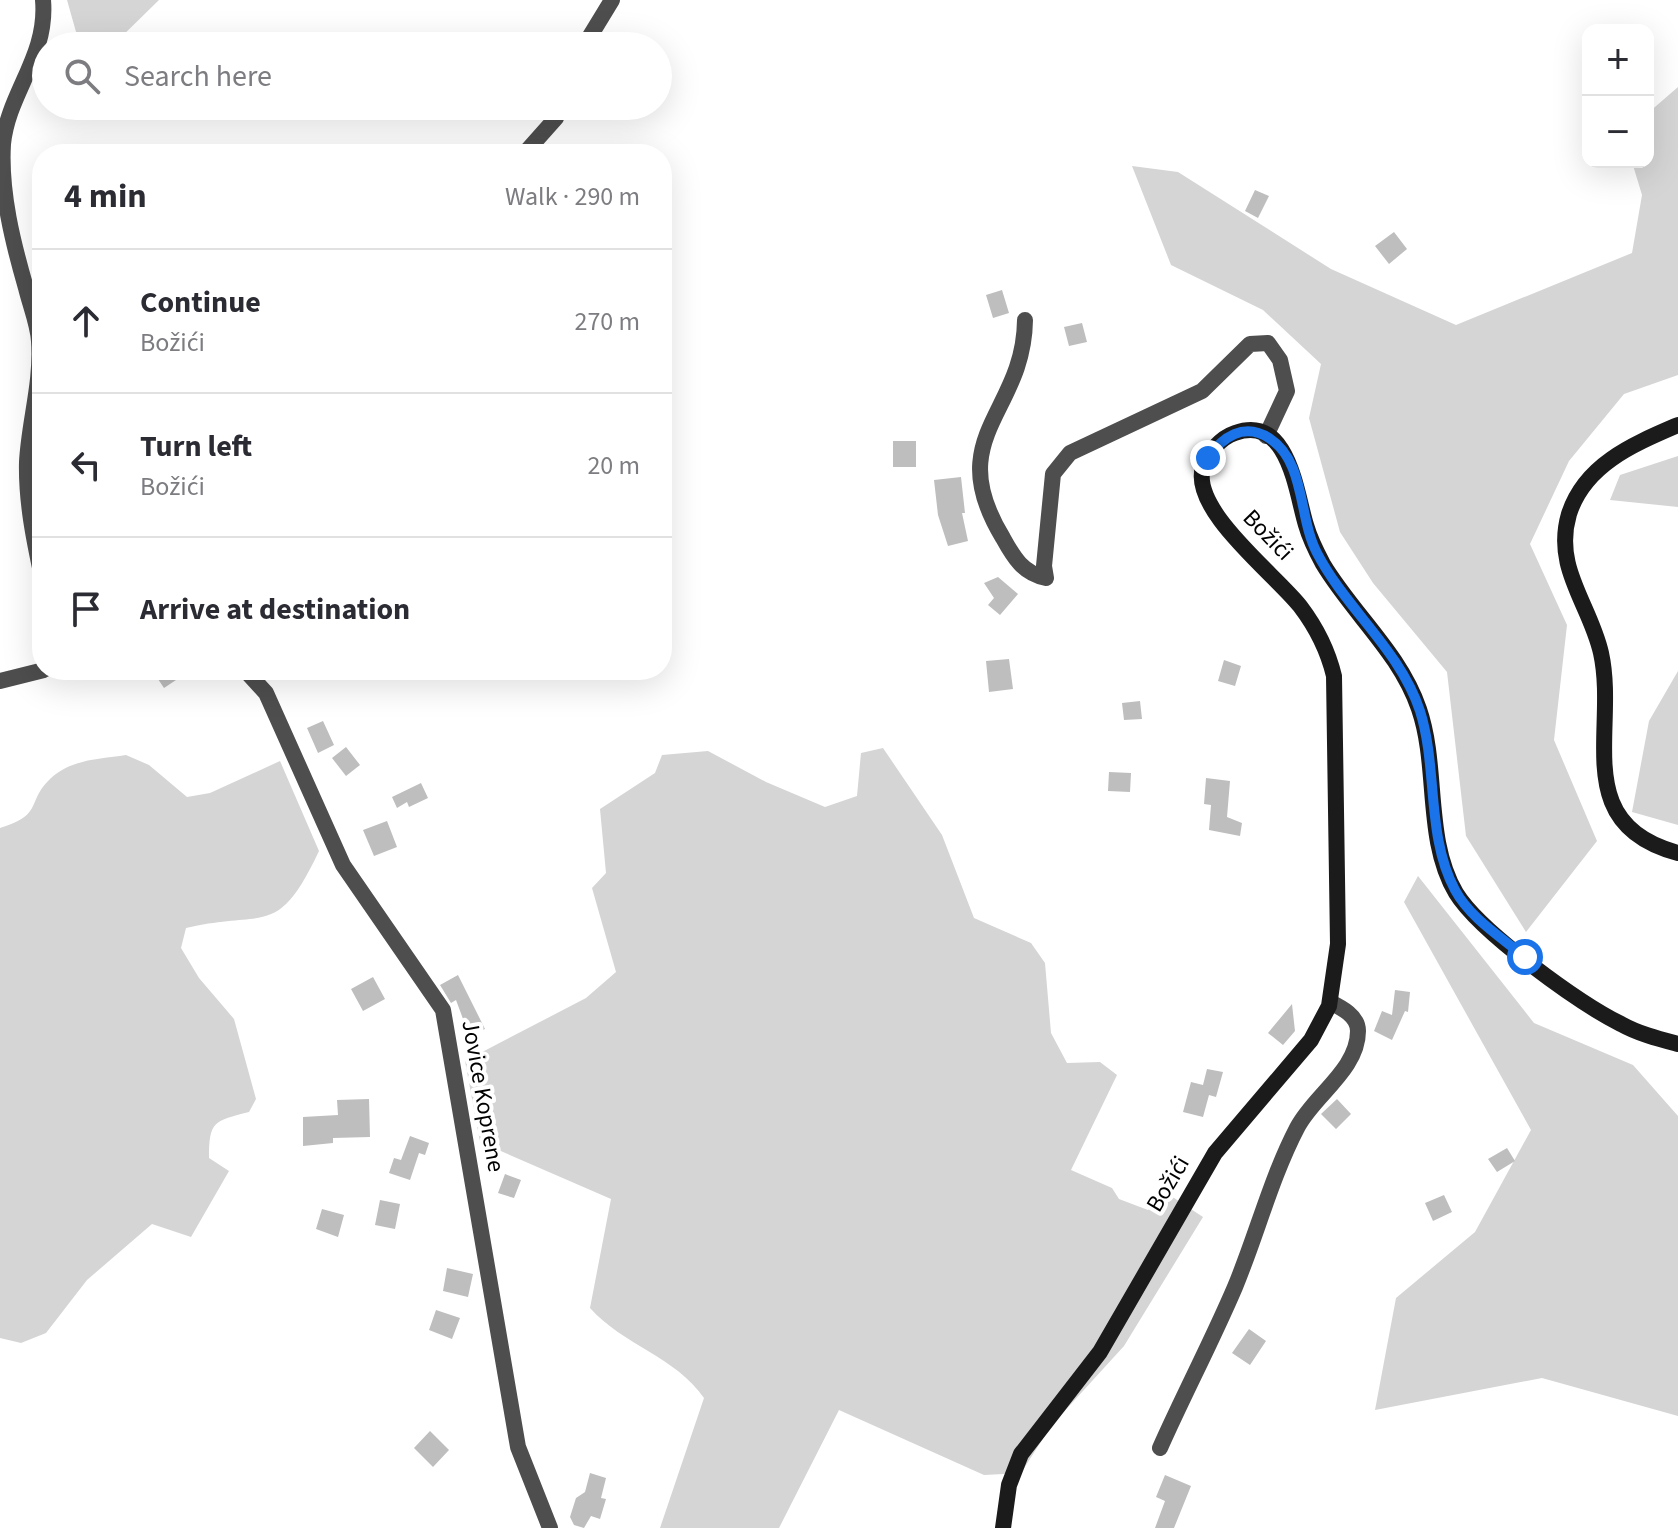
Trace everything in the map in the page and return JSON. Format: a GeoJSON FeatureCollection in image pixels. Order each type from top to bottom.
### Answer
{"type":"FeatureCollection","features":[{"type":"Feature","properties":{"kind":"main road"},"geometry":{"type":"LineString","coordinates":[[1678,425],[1624,450],[1603,464],[1578,495],[1567,525],[1565,558],[1570,581],[1592,625],[1602,660],[1601,748],[1606,788],[1624,822],[1636,833],[1662,849],[1678,853]]}},
{"type":"Feature","properties":{"kind":"main road","name":"Božići"},"geometry":{"type":"LineString","coordinates":[[1003,1528],[1009,1485],[1021,1454],[1100,1352],[1215,1153],[1311,1040],[1330,1002],[1338,944],[1337,714],[1331,665],[1302,608],[1223,523],[1206,499],[1202,485],[1204,466],[1223,439],[1239,431],[1266,436],[1282,450],[1293,469],[1305,524],[1316,552],[1388,652],[1416,700],[1424,728],[1440,841],[1455,890],[1491,930],[1599,1011],[1625,1026],[1678,1044]]}},
{"type":"Feature","properties":{"kind":"street"},"geometry":{"type":"LineString","coordinates":[[42,32],[45,22],[43,0]]}},
{"type":"Feature","properties":{"kind":"street"},"geometry":{"type":"LineString","coordinates":[[593,32],[612,0]]}},
{"type":"Feature","properties":{"kind":"street"},"geometry":{"type":"LineString","coordinates":[[32,65],[9,116],[3,146],[9,226],[32,313]]}},
{"type":"Feature","properties":{"kind":"street"},"geometry":{"type":"LineString","coordinates":[[533,144],[554,120]]}},
{"type":"Feature","properties":{"kind":"street"},"geometry":{"type":"LineString","coordinates":[[1025,320],[1025,348],[986,432],[978,467],[985,510],[1018,563],[1034,575],[1046,578],[1044,566],[1053,474],[1058,463],[1070,453],[1202,391],[1240,352],[1259,342],[1268,343],[1276,353],[1287,391],[1266,436]]}},
{"type":"Feature","properties":{"kind":"street"},"geometry":{"type":"LineString","coordinates":[[32,430],[27,462],[32,530]]}},
{"type":"Feature","properties":{"kind":"street"},"geometry":{"type":"LineString","coordinates":[[0,681],[32,673]]}},
{"type":"Feature","properties":{"kind":"street","name":"Jovice Koprene"},"geometry":{"type":"LineString","coordinates":[[254,680],[266,693],[343,865],[443,1010],[518,1447],[550,1528]]}},
{"type":"Feature","properties":{"kind":"street"},"geometry":{"type":"LineString","coordinates":[[1160,1448],[1234,1288],[1293,1135],[1309,1108],[1339,1074],[1357,1040],[1357,1023],[1349,1012],[1330,1002]]}},
{"type":"Feature","properties":{"kind":"shaded area"},"geometry":{"type":"Polygon","coordinates":[[[67,0],[159,0],[126,32],[76,32],[67,0]]]}},
{"type":"Feature","properties":{"kind":"shaded area"},"geometry":{"type":"Polygon","coordinates":[[[1678,87],[1678,375],[1624,394],[1569,461],[1530,544],[1567,625],[1554,740],[1597,841],[1526,932],[1466,836],[1447,672],[1373,583],[1340,532],[1309,418],[1321,364],[1263,310],[1171,265],[1132,166],[1178,172],[1331,269],[1456,325],[1632,253],[1642,195],[1634,168],[1654,168],[1654,108],[1678,87]]]}},
{"type":"Feature","properties":{"kind":"shaded area"},"geometry":{"type":"Polygon","coordinates":[[[1678,456],[1678,507],[1610,500],[1620,475],[1678,456]]]}},
{"type":"Feature","properties":{"kind":"shaded area"},"geometry":{"type":"Polygon","coordinates":[[[1678,671],[1678,825],[1632,812],[1649,721],[1678,671]]]}},
{"type":"Feature","properties":{"kind":"shaded area"},"geometry":{"type":"Polygon","coordinates":[[[883,748],[942,835],[974,918],[1031,943],[1045,963],[1051,1033],[1067,1063],[1100,1062],[1117,1075],[1071,1170],[1112,1188],[1119,1199],[1148,1210],[1165,1192],[1203,1217],[1124,1346],[1051,1426],[1021,1473],[984,1475],[839,1410],[779,1528],[660,1528],[704,1398],[679,1372],[618,1332],[590,1308],[611,1199],[480,1142],[465,1061],[586,998],[616,972],[592,888],[606,873],[600,809],[655,773],[662,755],[708,751],[766,782],[825,807],[857,796],[861,753],[883,748]]]}},
{"type":"Feature","properties":{"kind":"shaded area"},"geometry":{"type":"Polygon","coordinates":[[[126,755],[149,765],[187,797],[210,793],[280,761],[319,851],[305,879],[280,909],[267,916],[186,928],[181,948],[199,978],[234,1019],[256,1099],[249,1112],[221,1121],[212,1130],[209,1158],[229,1171],[191,1237],[152,1224],[87,1280],[46,1333],[21,1343],[0,1338],[0,828],[29,813],[43,787],[58,772],[86,761],[126,755]]]}},
{"type":"Feature","properties":{"kind":"shaded area"},"geometry":{"type":"Polygon","coordinates":[[[1418,876],[1534,1023],[1633,1065],[1678,1116],[1678,1416],[1542,1378],[1375,1410],[1396,1298],[1475,1232],[1531,1130],[1404,902],[1418,876]]]}},
{"type":"Feature","properties":{"kind":"building"},"geometry":{"type":"Polygon","coordinates":[[[1255,190],[1269,196],[1258,218],[1245,211],[1255,190]]]}},
{"type":"Feature","properties":{"kind":"building"},"geometry":{"type":"Polygon","coordinates":[[[1394,232],[1407,249],[1389,264],[1375,246],[1394,232]]]}},
{"type":"Feature","properties":{"kind":"building"},"geometry":{"type":"Polygon","coordinates":[[[1002,290],[1009,313],[993,318],[986,295],[1002,290]]]}},
{"type":"Feature","properties":{"kind":"building"},"geometry":{"type":"Polygon","coordinates":[[[1082,323],[1087,342],[1069,346],[1064,327],[1082,323]]]}},
{"type":"Feature","properties":{"kind":"building"},"geometry":{"type":"Polygon","coordinates":[[[893,441],[916,441],[916,467],[893,467],[893,441]]]}},
{"type":"Feature","properties":{"kind":"building"},"geometry":{"type":"Polygon","coordinates":[[[961,477],[965,513],[962,513],[968,541],[948,546],[938,515],[934,480],[961,477]]]}},
{"type":"Feature","properties":{"kind":"building"},"geometry":{"type":"Polygon","coordinates":[[[998,577],[1018,594],[1000,615],[988,605],[994,598],[984,583],[998,577]]]}},
{"type":"Feature","properties":{"kind":"building"},"geometry":{"type":"Polygon","coordinates":[[[1009,659],[1013,689],[989,692],[986,661],[1009,659]]]}},
{"type":"Feature","properties":{"kind":"building"},"geometry":{"type":"Polygon","coordinates":[[[1224,660],[1241,666],[1235,686],[1218,681],[1224,660]]]}},
{"type":"Feature","properties":{"kind":"building"},"geometry":{"type":"Polygon","coordinates":[[[159,680],[176,680],[164,688],[159,680]]]}},
{"type":"Feature","properties":{"kind":"building"},"geometry":{"type":"Polygon","coordinates":[[[1140,701],[1142,719],[1124,720],[1122,703],[1140,701]]]}},
{"type":"Feature","properties":{"kind":"building"},"geometry":{"type":"Polygon","coordinates":[[[323,721],[334,745],[318,753],[307,728],[323,721]]]}},
{"type":"Feature","properties":{"kind":"building"},"geometry":{"type":"Polygon","coordinates":[[[346,747],[360,765],[346,776],[332,758],[346,747]]]}},
{"type":"Feature","properties":{"kind":"building"},"geometry":{"type":"Polygon","coordinates":[[[1109,772],[1131,773],[1130,792],[1108,791],[1109,772]]]}},
{"type":"Feature","properties":{"kind":"building"},"geometry":{"type":"Polygon","coordinates":[[[1206,778],[1230,781],[1227,817],[1242,823],[1240,836],[1209,830],[1211,805],[1204,804],[1206,778]]]}},
{"type":"Feature","properties":{"kind":"building"},"geometry":{"type":"Polygon","coordinates":[[[421,783],[428,798],[409,807],[407,802],[397,808],[392,797],[421,783]]]}},
{"type":"Feature","properties":{"kind":"building"},"geometry":{"type":"Polygon","coordinates":[[[387,821],[397,847],[374,856],[363,830],[387,821]]]}},
{"type":"Feature","properties":{"kind":"building"},"geometry":{"type":"Polygon","coordinates":[[[458,975],[485,1029],[469,1035],[456,1000],[451,1003],[440,985],[458,975]]]}},
{"type":"Feature","properties":{"kind":"building"},"geometry":{"type":"Polygon","coordinates":[[[373,977],[385,999],[363,1011],[351,989],[373,977]]]}},
{"type":"Feature","properties":{"kind":"building"},"geometry":{"type":"Polygon","coordinates":[[[1395,990],[1410,992],[1408,1012],[1405,1011],[1392,1040],[1374,1031],[1382,1011],[1392,1015],[1395,990]]]}},
{"type":"Feature","properties":{"kind":"building"},"geometry":{"type":"Polygon","coordinates":[[[1292,1004],[1295,1031],[1283,1045],[1268,1033],[1292,1004]]]}},
{"type":"Feature","properties":{"kind":"building"},"geometry":{"type":"Polygon","coordinates":[[[1207,1069],[1223,1072],[1216,1097],[1209,1095],[1203,1117],[1183,1112],[1191,1082],[1203,1085],[1207,1069]]]}},
{"type":"Feature","properties":{"kind":"building"},"geometry":{"type":"Polygon","coordinates":[[[369,1099],[370,1137],[333,1138],[333,1143],[303,1146],[303,1117],[338,1115],[337,1100],[369,1099]]]}},
{"type":"Feature","properties":{"kind":"building"},"geometry":{"type":"Polygon","coordinates":[[[1337,1099],[1351,1114],[1336,1129],[1321,1114],[1337,1099]]]}},
{"type":"Feature","properties":{"kind":"building"},"geometry":{"type":"Polygon","coordinates":[[[410,1136],[429,1143],[425,1155],[419,1153],[410,1180],[389,1173],[394,1158],[401,1160],[410,1136]]]}},
{"type":"Feature","properties":{"kind":"building"},"geometry":{"type":"Polygon","coordinates":[[[1507,1148],[1515,1161],[1497,1172],[1488,1159],[1507,1148]]]}},
{"type":"Feature","properties":{"kind":"building"},"geometry":{"type":"Polygon","coordinates":[[[505,1174],[521,1180],[514,1198],[498,1193],[505,1174]]]}},
{"type":"Feature","properties":{"kind":"building"},"geometry":{"type":"Polygon","coordinates":[[[1444,1195],[1452,1212],[1433,1221],[1425,1203],[1444,1195]]]}},
{"type":"Feature","properties":{"kind":"building"},"geometry":{"type":"Polygon","coordinates":[[[380,1200],[400,1204],[395,1229],[375,1225],[380,1200]]]}},
{"type":"Feature","properties":{"kind":"building"},"geometry":{"type":"Polygon","coordinates":[[[322,1209],[344,1215],[338,1237],[316,1229],[322,1209]]]}},
{"type":"Feature","properties":{"kind":"building"},"geometry":{"type":"Polygon","coordinates":[[[447,1268],[473,1274],[468,1297],[443,1291],[447,1268]]]}},
{"type":"Feature","properties":{"kind":"building"},"geometry":{"type":"Polygon","coordinates":[[[436,1310],[460,1318],[452,1339],[429,1330],[436,1310]]]}},
{"type":"Feature","properties":{"kind":"building"},"geometry":{"type":"Polygon","coordinates":[[[1249,1329],[1266,1341],[1250,1365],[1232,1353],[1249,1329]]]}},
{"type":"Feature","properties":{"kind":"building"},"geometry":{"type":"Polygon","coordinates":[[[430,1431],[449,1450],[433,1467],[414,1448],[430,1431]]]}},
{"type":"Feature","properties":{"kind":"building"},"geometry":{"type":"Polygon","coordinates":[[[590,1473],[606,1478],[601,1498],[606,1499],[600,1519],[591,1516],[584,1528],[574,1525],[570,1517],[576,1498],[585,1492],[590,1473]]]}},
{"type":"Feature","properties":{"kind":"building"},"geometry":{"type":"Polygon","coordinates":[[[1165,1475],[1191,1486],[1174,1528],[1155,1528],[1165,1501],[1156,1497],[1165,1475]]]}},
{"type":"Feature","properties":{"kind":"route"},"geometry":{"type":"LineString","coordinates":[[1208,458],[1223,439],[1239,431],[1248,431],[1275,442],[1289,460],[1297,481],[1305,524],[1316,552],[1336,584],[1400,669],[1416,700],[1424,728],[1440,841],[1455,890],[1470,910],[1525,957]]}}]}
